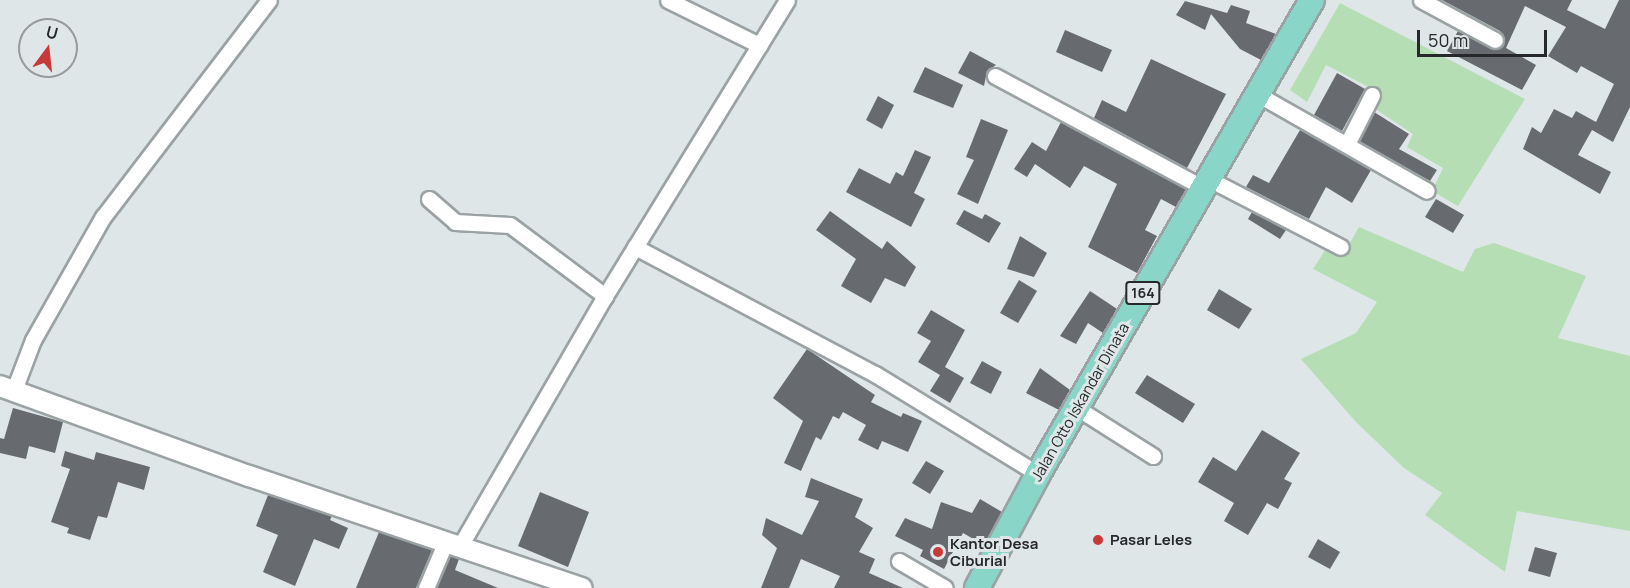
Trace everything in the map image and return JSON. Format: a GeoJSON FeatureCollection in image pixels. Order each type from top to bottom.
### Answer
{"type":"FeatureCollection","features":[{"type":"Feature","properties":{"kind":"main road","name":"Jalan Otto Iskandar Dinata"},"geometry":{"type":"LineString","coordinates":[[977,588],[1038,474],[1312,0]]}},
{"type":"Feature","properties":{"kind":"street"},"geometry":{"type":"LineString","coordinates":[[269,0],[103,217],[7,388],[249,476],[582,588]]}},
{"type":"Feature","properties":{"kind":"street"},"geometry":{"type":"LineString","coordinates":[[668,0],[759,45]]}},
{"type":"Feature","properties":{"kind":"street"},"geometry":{"type":"LineString","coordinates":[[426,588],[787,0]]}},
{"type":"Feature","properties":{"kind":"street"},"geometry":{"type":"LineString","coordinates":[[1425,1],[1495,40]]}},
{"type":"Feature","properties":{"kind":"street"},"geometry":{"type":"LineString","coordinates":[[995,76],[1207,183],[1341,247]]}},
{"type":"Feature","properties":{"kind":"street"},"geometry":{"type":"LineString","coordinates":[[1258,95],[1427,191]]}},
{"type":"Feature","properties":{"kind":"street"},"geometry":{"type":"LineString","coordinates":[[1347,144],[1372,95]]}},
{"type":"Feature","properties":{"kind":"street"},"geometry":{"type":"LineString","coordinates":[[429,199],[455,222],[510,225],[605,297]]}},
{"type":"Feature","properties":{"kind":"street"},"geometry":{"type":"LineString","coordinates":[[635,247],[875,374],[1038,474]]}},
{"type":"Feature","properties":{"kind":"street"},"geometry":{"type":"LineString","coordinates":[[1077,408],[1154,456]]}},
{"type":"Feature","properties":{"kind":"street"},"geometry":{"type":"LineString","coordinates":[[898,561],[945,588]]}},
{"type":"Feature","properties":{"kind":"green space"},"geometry":{"type":"Polygon","coordinates":[[[1340,3],[1525,99],[1458,206],[1432,191],[1443,168],[1407,147],[1413,134],[1371,106],[1380,93],[1326,65],[1307,102],[1290,90],[1340,3]]]}},
{"type":"Feature","properties":{"kind":"green space"},"geometry":{"type":"Polygon","coordinates":[[[1359,227],[1463,272],[1475,249],[1494,243],[1586,276],[1558,338],[1630,356],[1630,531],[1517,511],[1505,572],[1425,515],[1442,493],[1404,468],[1356,422],[1301,359],[1356,333],[1377,302],[1313,269],[1333,238],[1347,248],[1359,227]]]}},
{"type":"Feature","properties":{"kind":"building"},"geometry":{"type":"Polygon","coordinates":[[[1442,0],[1572,0],[1567,10],[1605,29],[1619,0],[1630,0],[1630,107],[1613,142],[1592,130],[1578,155],[1611,172],[1600,194],[1523,149],[1532,127],[1541,133],[1554,109],[1572,118],[1576,111],[1596,122],[1614,84],[1581,66],[1577,73],[1548,56],[1566,27],[1525,6],[1506,48],[1536,65],[1522,90],[1447,51],[1458,31],[1495,50],[1501,48],[1505,39],[1500,31],[1442,0]]]}},
{"type":"Feature","properties":{"kind":"building"},"geometry":{"type":"Polygon","coordinates":[[[1185,1],[1227,13],[1231,5],[1250,11],[1246,23],[1276,34],[1261,60],[1240,49],[1211,14],[1205,30],[1176,15],[1185,1]]]}},
{"type":"Feature","properties":{"kind":"building"},"geometry":{"type":"Polygon","coordinates":[[[1065,30],[1112,50],[1102,72],[1056,52],[1065,30]]]}},
{"type":"Feature","properties":{"kind":"building"},"geometry":{"type":"Polygon","coordinates":[[[970,51],[996,65],[987,71],[984,86],[958,73],[970,51]]]}},
{"type":"Feature","properties":{"kind":"building"},"geometry":{"type":"Polygon","coordinates":[[[1151,59],[1226,94],[1187,168],[1094,118],[1102,100],[1126,112],[1151,59]]]}},
{"type":"Feature","properties":{"kind":"building"},"geometry":{"type":"Polygon","coordinates":[[[925,67],[963,85],[953,108],[913,92],[925,67]]]}},
{"type":"Feature","properties":{"kind":"building"},"geometry":{"type":"Polygon","coordinates":[[[1337,73],[1365,89],[1342,131],[1314,115],[1337,73]]]}},
{"type":"Feature","properties":{"kind":"building"},"geometry":{"type":"Polygon","coordinates":[[[878,96],[894,105],[882,129],[866,120],[878,96]]]}},
{"type":"Feature","properties":{"kind":"building"},"geometry":{"type":"Polygon","coordinates":[[[1374,112],[1409,134],[1399,149],[1437,170],[1430,181],[1359,141],[1374,112]]]}},
{"type":"Feature","properties":{"kind":"building"},"geometry":{"type":"Polygon","coordinates":[[[981,119],[1008,130],[978,204],[957,194],[974,160],[966,157],[981,119]]]}},
{"type":"Feature","properties":{"kind":"building"},"geometry":{"type":"Polygon","coordinates":[[[1061,122],[1186,189],[1176,207],[1161,199],[1145,230],[1157,236],[1137,273],[1088,247],[1117,184],[1084,166],[1070,188],[1035,164],[1027,177],[1014,169],[1032,142],[1046,151],[1061,122]]]}},
{"type":"Feature","properties":{"kind":"building"},"geometry":{"type":"Polygon","coordinates":[[[1300,130],[1371,170],[1352,203],[1326,187],[1309,219],[1246,187],[1253,175],[1269,183],[1300,130]]]}},
{"type":"Feature","properties":{"kind":"building"},"geometry":{"type":"Polygon","coordinates":[[[915,150],[931,157],[914,193],[925,199],[911,227],[846,192],[859,168],[890,184],[896,172],[903,176],[915,150]]]}},
{"type":"Feature","properties":{"kind":"building"},"geometry":{"type":"Polygon","coordinates":[[[1436,199],[1464,215],[1453,233],[1425,217],[1436,199]]]}},
{"type":"Feature","properties":{"kind":"building"},"geometry":{"type":"Polygon","coordinates":[[[964,210],[982,219],[985,214],[1001,223],[989,243],[956,224],[964,210]]]}},
{"type":"Feature","properties":{"kind":"building"},"geometry":{"type":"Polygon","coordinates":[[[830,211],[882,249],[887,241],[916,267],[905,287],[885,278],[871,303],[841,286],[856,259],[816,230],[830,211]]]}},
{"type":"Feature","properties":{"kind":"building"},"geometry":{"type":"Polygon","coordinates":[[[1252,212],[1286,230],[1280,239],[1248,219],[1252,212]]]}},
{"type":"Feature","properties":{"kind":"building"},"geometry":{"type":"Polygon","coordinates":[[[1020,236],[1047,253],[1034,277],[1007,269],[1020,236]]]}},
{"type":"Feature","properties":{"kind":"building"},"geometry":{"type":"Polygon","coordinates":[[[1019,280],[1037,291],[1018,323],[1000,313],[1019,280]]]}},
{"type":"Feature","properties":{"kind":"building"},"geometry":{"type":"Polygon","coordinates":[[[1219,289],[1252,309],[1239,329],[1207,310],[1219,289]]]}},
{"type":"Feature","properties":{"kind":"building"},"geometry":{"type":"Polygon","coordinates":[[[1090,291],[1117,309],[1103,333],[1088,323],[1076,344],[1060,336],[1090,291]]]}},
{"type":"Feature","properties":{"kind":"building"},"geometry":{"type":"Polygon","coordinates":[[[931,310],[965,330],[945,367],[964,378],[950,403],[930,391],[940,375],[918,362],[931,341],[917,333],[931,310]]]}},
{"type":"Feature","properties":{"kind":"building"},"geometry":{"type":"Polygon","coordinates":[[[807,349],[875,395],[871,402],[901,417],[903,413],[922,421],[908,452],[882,441],[878,450],[858,440],[866,425],[843,412],[839,419],[833,416],[821,440],[816,437],[801,471],[784,463],[803,421],[773,398],[807,349]]]}},
{"type":"Feature","properties":{"kind":"building"},"geometry":{"type":"Polygon","coordinates":[[[982,361],[1002,372],[991,394],[970,383],[982,361]]]}},
{"type":"Feature","properties":{"kind":"building"},"geometry":{"type":"Polygon","coordinates":[[[1040,368],[1070,390],[1059,410],[1026,393],[1040,368]]]}},
{"type":"Feature","properties":{"kind":"building"},"geometry":{"type":"Polygon","coordinates":[[[1147,375],[1195,404],[1183,423],[1135,393],[1147,375]]]}},
{"type":"Feature","properties":{"kind":"building"},"geometry":{"type":"Polygon","coordinates":[[[13,408],[63,422],[55,453],[29,446],[26,459],[0,453],[0,438],[4,439],[13,408]]]}},
{"type":"Feature","properties":{"kind":"building"},"geometry":{"type":"Polygon","coordinates":[[[1262,430],[1300,453],[1284,479],[1292,483],[1278,509],[1267,503],[1248,535],[1224,521],[1234,503],[1198,482],[1213,457],[1236,471],[1262,430]]]}},
{"type":"Feature","properties":{"kind":"building"},"geometry":{"type":"Polygon","coordinates":[[[65,451],[94,460],[96,452],[150,467],[144,490],[118,482],[107,518],[98,516],[90,540],[67,533],[69,528],[51,522],[70,469],[61,466],[65,451]]]}},
{"type":"Feature","properties":{"kind":"building"},"geometry":{"type":"Polygon","coordinates":[[[926,461],[944,471],[930,494],[912,483],[926,461]]]}},
{"type":"Feature","properties":{"kind":"building"},"geometry":{"type":"Polygon","coordinates":[[[811,478],[863,499],[855,517],[873,528],[859,552],[875,559],[869,573],[903,588],[834,588],[840,576],[801,559],[789,588],[761,588],[777,548],[762,535],[766,518],[802,535],[819,501],[805,497],[811,478]]]}},
{"type":"Feature","properties":{"kind":"building"},"geometry":{"type":"Polygon","coordinates":[[[540,492],[589,512],[568,567],[518,546],[540,492]]]}},
{"type":"Feature","properties":{"kind":"building"},"geometry":{"type":"Polygon","coordinates":[[[268,495],[332,516],[330,520],[348,528],[339,549],[314,539],[295,586],[263,572],[278,535],[256,526],[268,495]]]}},
{"type":"Feature","properties":{"kind":"building"},"geometry":{"type":"Polygon","coordinates":[[[980,499],[1002,512],[984,545],[963,533],[944,569],[920,556],[923,550],[895,536],[905,518],[932,529],[941,502],[972,513],[980,499]]]}},
{"type":"Feature","properties":{"kind":"building"},"geometry":{"type":"Polygon","coordinates":[[[379,532],[432,550],[416,588],[356,588],[379,532]]]}},
{"type":"Feature","properties":{"kind":"building"},"geometry":{"type":"Polygon","coordinates":[[[1318,539],[1340,552],[1330,569],[1308,557],[1318,539]]]}},
{"type":"Feature","properties":{"kind":"building"},"geometry":{"type":"Polygon","coordinates":[[[1535,547],[1557,553],[1550,577],[1528,571],[1535,547]]]}},
{"type":"Feature","properties":{"kind":"building"},"geometry":{"type":"Polygon","coordinates":[[[450,556],[459,559],[455,570],[498,588],[437,588],[450,556]]]}},
{"type":"Feature","properties":{"kind":"place","name":"Pasar Leles"},"geometry":{"type":"Point","coordinates":[1098,540]}},
{"type":"Feature","properties":{"kind":"place","name":"Kantor Desa Ciburial"},"geometry":{"type":"Point","coordinates":[938,552]}}]}
